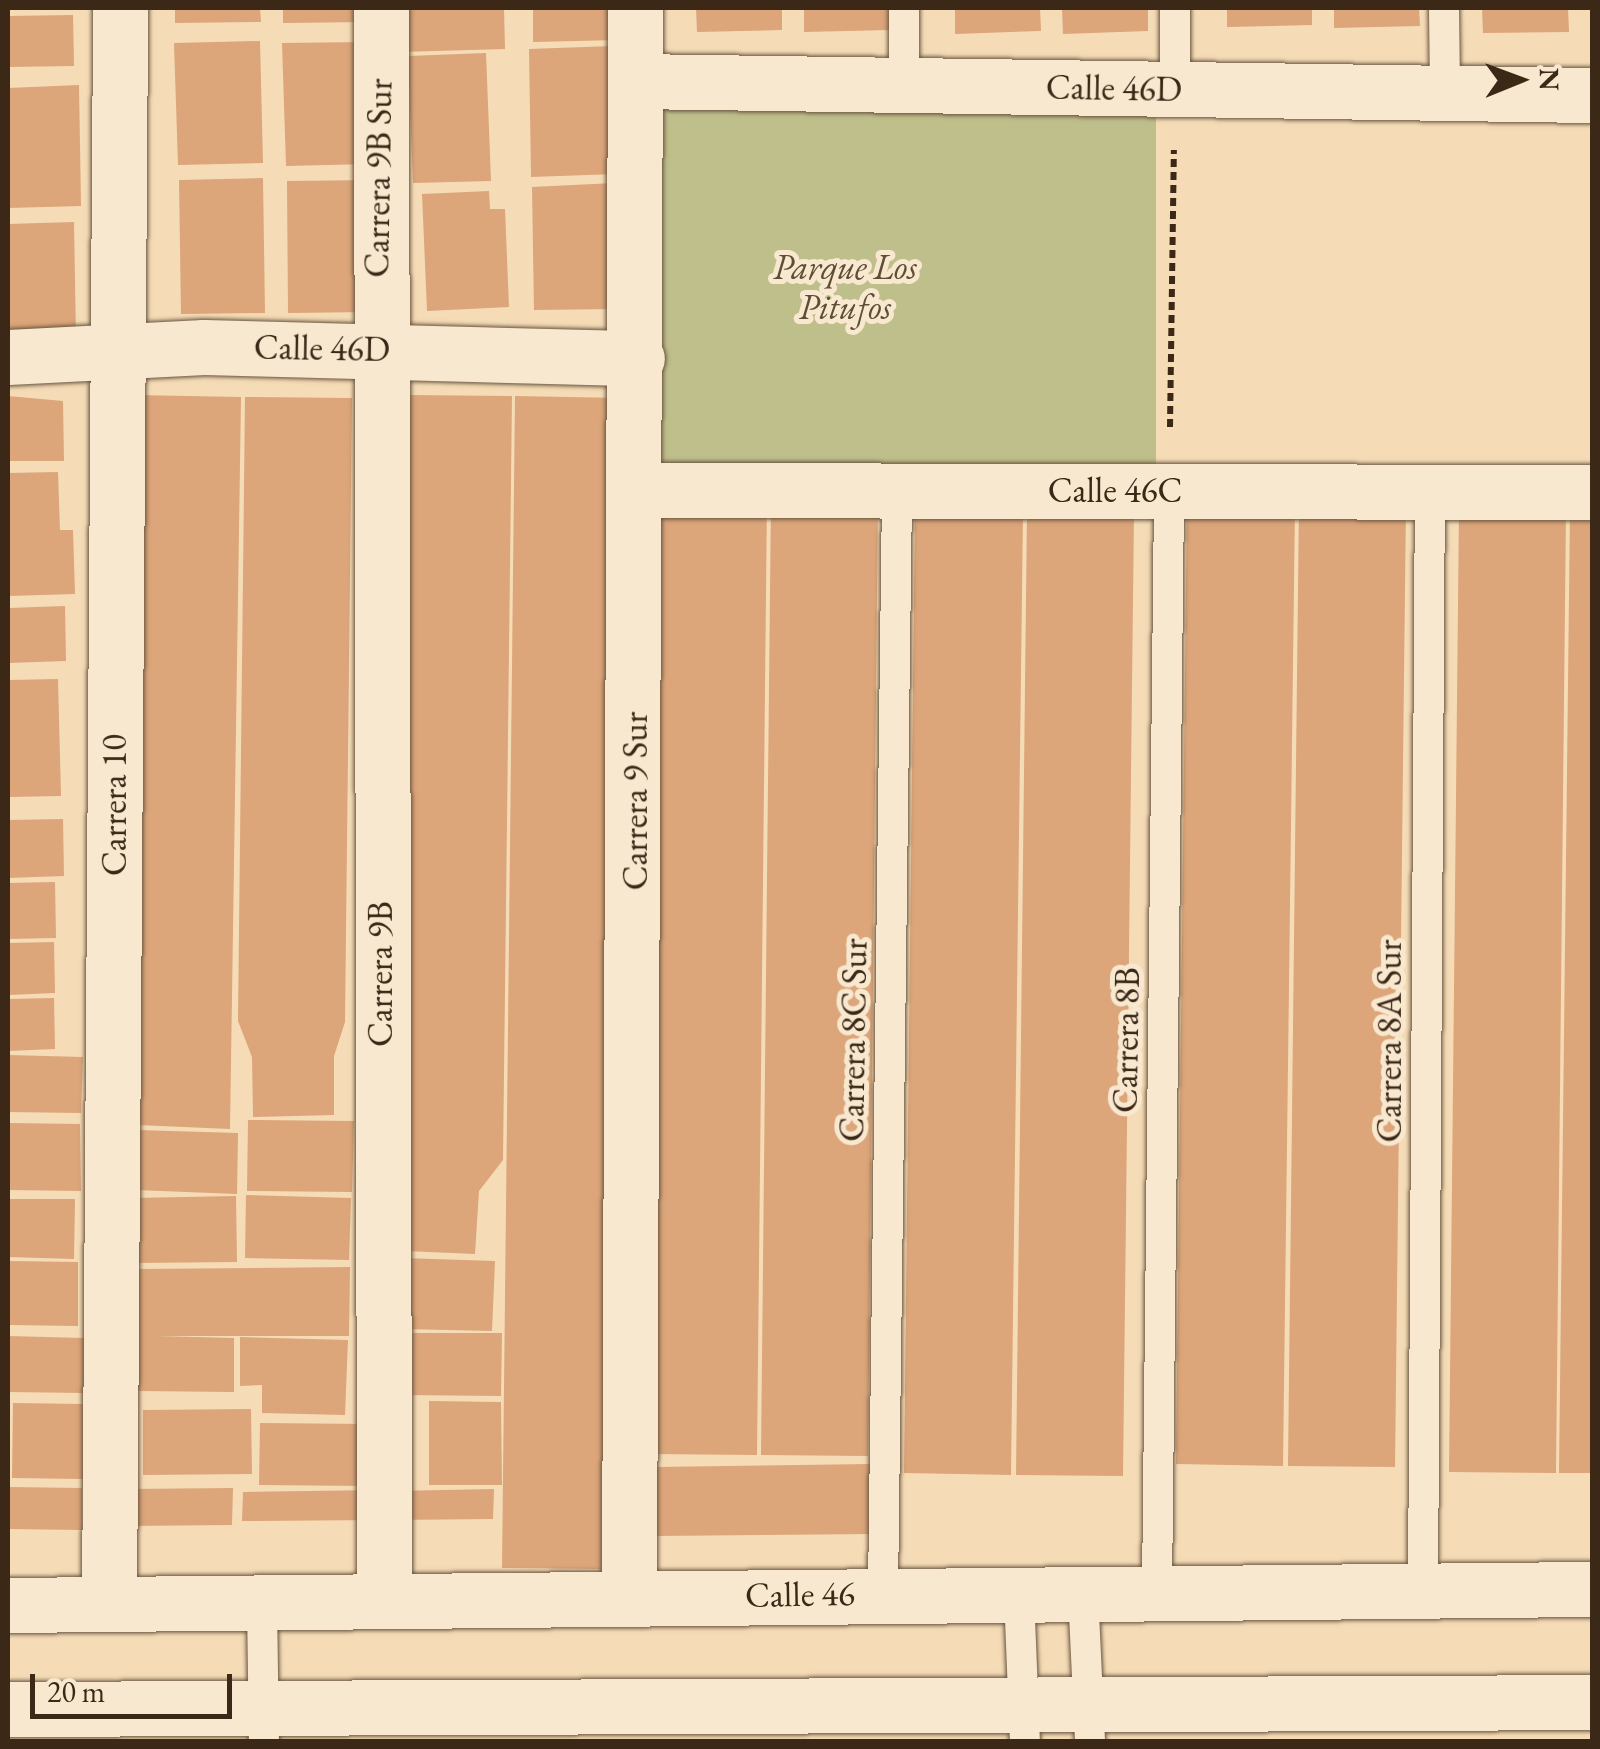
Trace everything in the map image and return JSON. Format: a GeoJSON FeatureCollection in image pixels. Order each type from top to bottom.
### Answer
{"type":"FeatureCollection","features":[{"type":"Feature","properties":{"kind":"street","name":"Carrera 10"},"geometry":{"type":"LineString","coordinates":[[109,1603],[120,8]]}},
{"type":"Feature","properties":{"kind":"street","name":"Carrera 9B Sur"},"geometry":{"type":"LineString","coordinates":[[376,348],[380,8]]}},
{"type":"Feature","properties":{"kind":"street","name":"Carrera 9 Sur"},"geometry":{"type":"LineString","coordinates":[[629,1595],[637,490],[634,8]]}},
{"type":"Feature","properties":{"kind":"street","name":"Calle 46D"},"geometry":{"type":"LineString","coordinates":[[634,81],[1592,95]]}},
{"type":"Feature","properties":{"kind":"street","name":"Calle 46D"},"geometry":{"type":"LineString","coordinates":[[8,357],[117,350],[376,348],[637,358]]}},
{"type":"Feature","properties":{"kind":"street","name":"Carrera 9B"},"geometry":{"type":"LineString","coordinates":[[376,348],[384,1599]]}},
{"type":"Feature","properties":{"kind":"street","name":"Calle 46C"},"geometry":{"type":"LineString","coordinates":[[637,490],[1592,492]]}},
{"type":"Feature","properties":{"kind":"street","name":"Calle 46"},"geometry":{"type":"LineString","coordinates":[[8,1605],[629,1595],[1592,1589]]}},
{"type":"Feature","properties":{"kind":"street"},"geometry":{"type":"LineString","coordinates":[[8,1710],[264,1724],[1089,1724],[1592,1702]]}},
{"type":"Feature","properties":{"kind":"lane"},"geometry":{"type":"LineString","coordinates":[[904,8],[904,85]]}},
{"type":"Feature","properties":{"kind":"lane"},"geometry":{"type":"LineString","coordinates":[[1175,8],[1175,88]]}},
{"type":"Feature","properties":{"kind":"lane"},"geometry":{"type":"LineString","coordinates":[[1444,8],[1445,92]]}},
{"type":"Feature","properties":{"kind":"lane","name":"Carrera 8C Sur"},"geometry":{"type":"LineString","coordinates":[[883,1593],[897,489]]}},
{"type":"Feature","properties":{"kind":"lane","name":"Carrera 8B"},"geometry":{"type":"LineString","coordinates":[[1157,1590],[1170,491]]}},
{"type":"Feature","properties":{"kind":"lane","name":"Carrera 8A Sur"},"geometry":{"type":"LineString","coordinates":[[1423,1591],[1430,491]]}},
{"type":"Feature","properties":{"kind":"lane"},"geometry":{"type":"LineString","coordinates":[[1083,1592],[1089,1724]]}},
{"type":"Feature","properties":{"kind":"lane"},"geometry":{"type":"LineString","coordinates":[[1019,1594],[1025,1724]]}},
{"type":"Feature","properties":{"kind":"lane"},"geometry":{"type":"LineString","coordinates":[[262,1602],[264,1724]]}},
{"type":"Feature","properties":{"kind":"path"},"geometry":{"type":"LineString","coordinates":[[1170,491],[1175,88]]}},
{"type":"Feature","properties":{"kind":"green space","name":"Parque Los Pitufos"},"geometry":{"type":"Polygon","coordinates":[[[657,98],[1156,105],[1156,473],[657,473],[657,98]]]}},
{"type":"Feature","properties":{"kind":"building"},"geometry":{"type":"Polygon","coordinates":[[[175,8],[260,8],[261,22],[175,23],[175,8]]]}},
{"type":"Feature","properties":{"kind":"building"},"geometry":{"type":"Polygon","coordinates":[[[283,8],[368,8],[368,22],[283,23],[283,8]]]}},
{"type":"Feature","properties":{"kind":"building"},"geometry":{"type":"Polygon","coordinates":[[[399,8],[504,8],[505,49],[400,52],[399,8]]]}},
{"type":"Feature","properties":{"kind":"building"},"geometry":{"type":"Polygon","coordinates":[[[533,8],[618,8],[618,40],[533,42],[533,8]]]}},
{"type":"Feature","properties":{"kind":"building"},"geometry":{"type":"Polygon","coordinates":[[[696,8],[782,8],[782,30],[697,32],[696,8]]]}},
{"type":"Feature","properties":{"kind":"building"},"geometry":{"type":"Polygon","coordinates":[[[804,8],[889,8],[890,30],[804,32],[804,8]]]}},
{"type":"Feature","properties":{"kind":"building"},"geometry":{"type":"Polygon","coordinates":[[[955,8],[1040,8],[1041,31],[955,34],[955,8]]]}},
{"type":"Feature","properties":{"kind":"building"},"geometry":{"type":"Polygon","coordinates":[[[1062,8],[1148,8],[1148,31],[1063,34],[1062,8]]]}},
{"type":"Feature","properties":{"kind":"building"},"geometry":{"type":"Polygon","coordinates":[[[1227,8],[1312,8],[1312,25],[1227,27],[1227,8]]]}},
{"type":"Feature","properties":{"kind":"building"},"geometry":{"type":"Polygon","coordinates":[[[1334,8],[1419,8],[1420,26],[1334,28],[1334,8]]]}},
{"type":"Feature","properties":{"kind":"building"},"geometry":{"type":"Polygon","coordinates":[[[1482,8],[1568,8],[1569,32],[1483,33],[1482,8]]]}},
{"type":"Feature","properties":{"kind":"building"},"geometry":{"type":"Polygon","coordinates":[[[73,15],[74,66],[8,67],[8,16],[73,15]]]}},
{"type":"Feature","properties":{"kind":"building"},"geometry":{"type":"Polygon","coordinates":[[[260,41],[263,163],[178,165],[174,43],[260,41]]]}},
{"type":"Feature","properties":{"kind":"building"},"geometry":{"type":"Polygon","coordinates":[[[367,42],[370,164],[286,166],[282,43],[367,42]]]}},
{"type":"Feature","properties":{"kind":"building"},"geometry":{"type":"Polygon","coordinates":[[[613,46],[616,174],[531,177],[529,49],[613,46]]]}},
{"type":"Feature","properties":{"kind":"building"},"geometry":{"type":"Polygon","coordinates":[[[486,53],[491,181],[413,183],[408,56],[486,53]]]}},
{"type":"Feature","properties":{"kind":"building"},"geometry":{"type":"Polygon","coordinates":[[[79,85],[81,206],[8,208],[8,88],[79,85]]]}},
{"type":"Feature","properties":{"kind":"building"},"geometry":{"type":"Polygon","coordinates":[[[263,178],[265,313],[181,314],[179,180],[263,178]]]}},
{"type":"Feature","properties":{"kind":"building"},"geometry":{"type":"Polygon","coordinates":[[[371,180],[372,312],[288,313],[287,181],[371,180]]]}},
{"type":"Feature","properties":{"kind":"building"},"geometry":{"type":"Polygon","coordinates":[[[614,183],[617,309],[534,310],[532,187],[614,183]]]}},
{"type":"Feature","properties":{"kind":"building"},"geometry":{"type":"Polygon","coordinates":[[[489,191],[490,209],[505,209],[509,307],[427,311],[422,194],[489,191]]]}},
{"type":"Feature","properties":{"kind":"building"},"geometry":{"type":"Polygon","coordinates":[[[74,222],[76,338],[8,339],[8,224],[74,222]]]}},
{"type":"Feature","properties":{"kind":"building"},"geometry":{"type":"Polygon","coordinates":[[[134,395],[241,397],[230,1129],[137,1125],[141,1057],[127,1020],[134,395]]]}},
{"type":"Feature","properties":{"kind":"building"},"geometry":{"type":"Polygon","coordinates":[[[405,395],[512,396],[503,1160],[479,1191],[475,1254],[406,1251],[405,395]]]}},
{"type":"Feature","properties":{"kind":"building"},"geometry":{"type":"Polygon","coordinates":[[[8,396],[63,401],[64,461],[8,461],[8,396]]]}},
{"type":"Feature","properties":{"kind":"building"},"geometry":{"type":"Polygon","coordinates":[[[515,396],[622,398],[609,1569],[502,1568],[515,396]]]}},
{"type":"Feature","properties":{"kind":"building"},"geometry":{"type":"Polygon","coordinates":[[[245,397],[352,398],[345,1022],[334,1056],[334,1115],[253,1117],[252,1057],[238,1021],[245,397]]]}},
{"type":"Feature","properties":{"kind":"building"},"geometry":{"type":"Polygon","coordinates":[[[58,472],[60,530],[73,530],[75,594],[8,596],[8,473],[58,472]]]}},
{"type":"Feature","properties":{"kind":"building"},"geometry":{"type":"Polygon","coordinates":[[[660,495],[767,497],[757,1455],[650,1454],[660,495]]]}},
{"type":"Feature","properties":{"kind":"building"},"geometry":{"type":"Polygon","coordinates":[[[771,497],[878,498],[868,1456],[761,1455],[771,497]]]}},
{"type":"Feature","properties":{"kind":"building"},"geometry":{"type":"Polygon","coordinates":[[[1187,502],[1295,503],[1283,1466],[1176,1464],[1187,502]]]}},
{"type":"Feature","properties":{"kind":"building"},"geometry":{"type":"Polygon","coordinates":[[[1299,503],[1406,503],[1395,1467],[1288,1466],[1299,503]]]}},
{"type":"Feature","properties":{"kind":"building"},"geometry":{"type":"Polygon","coordinates":[[[1459,508],[1566,509],[1556,1473],[1449,1472],[1459,508]]]}},
{"type":"Feature","properties":{"kind":"building"},"geometry":{"type":"Polygon","coordinates":[[[1570,509],[1592,509],[1592,1473],[1559,1473],[1570,509]]]}},
{"type":"Feature","properties":{"kind":"building"},"geometry":{"type":"Polygon","coordinates":[[[915,511],[1023,512],[1011,1475],[904,1473],[915,511]]]}},
{"type":"Feature","properties":{"kind":"building"},"geometry":{"type":"Polygon","coordinates":[[[1027,512],[1134,512],[1123,1476],[1016,1475],[1027,512]]]}},
{"type":"Feature","properties":{"kind":"building"},"geometry":{"type":"Polygon","coordinates":[[[65,606],[66,661],[8,663],[8,608],[65,606]]]}},
{"type":"Feature","properties":{"kind":"building"},"geometry":{"type":"Polygon","coordinates":[[[58,679],[61,796],[8,797],[8,680],[58,679]]]}},
{"type":"Feature","properties":{"kind":"building"},"geometry":{"type":"Polygon","coordinates":[[[63,819],[64,876],[8,878],[8,820],[63,819]]]}},
{"type":"Feature","properties":{"kind":"building"},"geometry":{"type":"Polygon","coordinates":[[[55,882],[56,938],[8,939],[8,883],[55,882]]]}},
{"type":"Feature","properties":{"kind":"building"},"geometry":{"type":"Polygon","coordinates":[[[54,942],[55,993],[8,995],[8,943],[54,942]]]}},
{"type":"Feature","properties":{"kind":"building"},"geometry":{"type":"Polygon","coordinates":[[[54,998],[55,1049],[8,1051],[8,999],[54,998]]]}},
{"type":"Feature","properties":{"kind":"building"},"geometry":{"type":"Polygon","coordinates":[[[8,1055],[83,1057],[81,1113],[8,1112],[8,1055]]]}},
{"type":"Feature","properties":{"kind":"building"},"geometry":{"type":"Polygon","coordinates":[[[248,1120],[354,1121],[352,1192],[247,1191],[248,1120]]]}},
{"type":"Feature","properties":{"kind":"building"},"geometry":{"type":"Polygon","coordinates":[[[8,1123],[80,1124],[81,1191],[8,1190],[8,1123]]]}},
{"type":"Feature","properties":{"kind":"building"},"geometry":{"type":"Polygon","coordinates":[[[137,1130],[238,1133],[237,1194],[136,1190],[137,1130]]]}},
{"type":"Feature","properties":{"kind":"building"},"geometry":{"type":"Polygon","coordinates":[[[246,1195],[351,1198],[349,1260],[245,1258],[246,1195]]]}},
{"type":"Feature","properties":{"kind":"building"},"geometry":{"type":"Polygon","coordinates":[[[236,1196],[237,1262],[133,1263],[133,1198],[236,1196]]]}},
{"type":"Feature","properties":{"kind":"building"},"geometry":{"type":"Polygon","coordinates":[[[8,1199],[75,1199],[74,1259],[8,1257],[8,1199]]]}},
{"type":"Feature","properties":{"kind":"building"},"geometry":{"type":"Polygon","coordinates":[[[403,1258],[495,1261],[492,1331],[402,1329],[403,1258]]]}},
{"type":"Feature","properties":{"kind":"building"},"geometry":{"type":"Polygon","coordinates":[[[9,1261],[78,1262],[78,1326],[9,1325],[9,1261]]]}},
{"type":"Feature","properties":{"kind":"building"},"geometry":{"type":"Polygon","coordinates":[[[350,1267],[349,1336],[156,1336],[234,1338],[234,1392],[135,1391],[137,1269],[350,1267]]]}},
{"type":"Feature","properties":{"kind":"building"},"geometry":{"type":"Polygon","coordinates":[[[400,1333],[502,1333],[501,1396],[400,1395],[400,1333]]]}},
{"type":"Feature","properties":{"kind":"building"},"geometry":{"type":"Polygon","coordinates":[[[8,1336],[84,1338],[84,1393],[8,1392],[8,1336]]]}},
{"type":"Feature","properties":{"kind":"building"},"geometry":{"type":"Polygon","coordinates":[[[240,1337],[348,1340],[345,1415],[262,1413],[262,1385],[240,1386],[240,1337]]]}},
{"type":"Feature","properties":{"kind":"building"},"geometry":{"type":"Polygon","coordinates":[[[429,1401],[501,1402],[502,1485],[429,1485],[429,1401]]]}},
{"type":"Feature","properties":{"kind":"building"},"geometry":{"type":"Polygon","coordinates":[[[13,1403],[84,1404],[83,1479],[12,1478],[13,1403]]]}},
{"type":"Feature","properties":{"kind":"building"},"geometry":{"type":"Polygon","coordinates":[[[251,1409],[252,1474],[143,1475],[143,1410],[251,1409]]]}},
{"type":"Feature","properties":{"kind":"building"},"geometry":{"type":"Polygon","coordinates":[[[260,1423],[367,1424],[366,1486],[259,1485],[260,1423]]]}},
{"type":"Feature","properties":{"kind":"building"},"geometry":{"type":"Polygon","coordinates":[[[871,1464],[872,1534],[656,1536],[654,1467],[871,1464]]]}},
{"type":"Feature","properties":{"kind":"building"},"geometry":{"type":"Polygon","coordinates":[[[8,1487],[82,1488],[82,1530],[8,1529],[8,1487]]]}},
{"type":"Feature","properties":{"kind":"building"},"geometry":{"type":"Polygon","coordinates":[[[233,1488],[232,1525],[127,1526],[127,1489],[233,1488]]]}},
{"type":"Feature","properties":{"kind":"building"},"geometry":{"type":"Polygon","coordinates":[[[494,1489],[493,1519],[393,1520],[393,1491],[494,1489]]]}},
{"type":"Feature","properties":{"kind":"building"},"geometry":{"type":"Polygon","coordinates":[[[378,1490],[379,1520],[242,1521],[243,1492],[378,1490]]]}}]}
